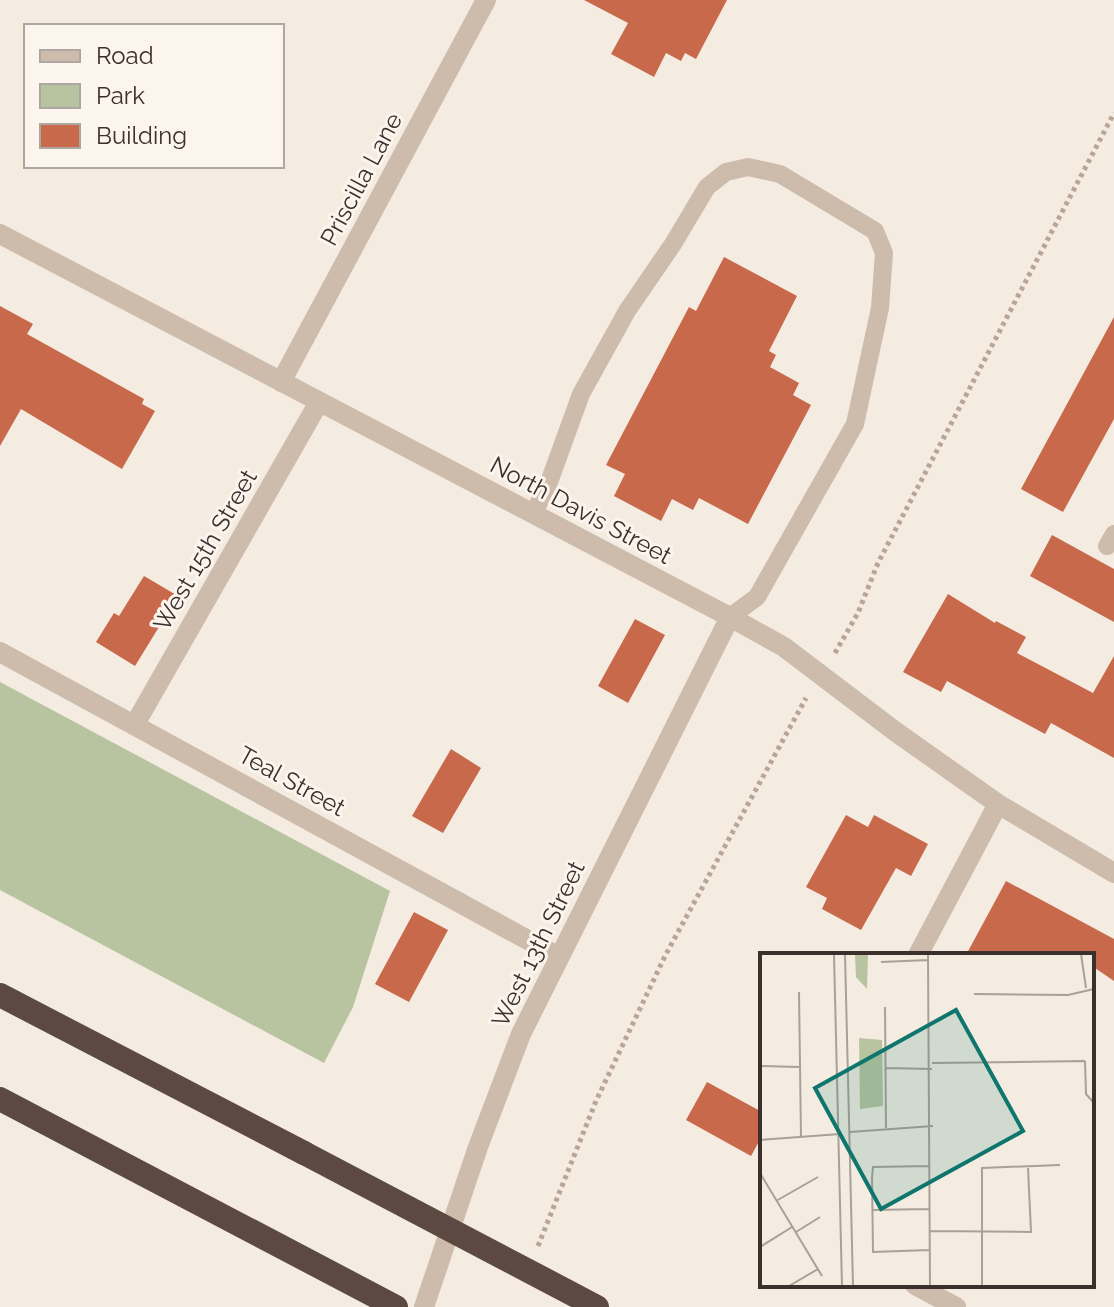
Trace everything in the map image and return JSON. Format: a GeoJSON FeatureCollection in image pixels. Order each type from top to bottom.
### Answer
{"type":"FeatureCollection","features":[{"type":"Feature","properties":{"kind":"highway"},"geometry":{"type":"LineString","coordinates":[[0,995],[597,1307]]}},
{"type":"Feature","properties":{"kind":"highway"},"geometry":{"type":"LineString","coordinates":[[0,1099],[396,1307]]}},
{"type":"Feature","properties":{"kind":"street","name":"Priscilla Lane"},"geometry":{"type":"LineString","coordinates":[[281,382],[486,0]]}},
{"type":"Feature","properties":{"kind":"street","name":"North Davis Street"},"geometry":{"type":"LineString","coordinates":[[0,234],[784,647],[998,804],[1114,873]]}},
{"type":"Feature","properties":{"kind":"street","name":"West 15th Street"},"geometry":{"type":"LineString","coordinates":[[135,724],[319,402]]}},
{"type":"Feature","properties":{"kind":"street","name":"West 13th Street"},"geometry":{"type":"LineString","coordinates":[[424,1307],[496,1097],[521,1034],[730,617]]}},
{"type":"Feature","properties":{"kind":"street","name":"Teal Street"},"geometry":{"type":"LineString","coordinates":[[0,652],[559,957]]}},
{"type":"Feature","properties":{"kind":"street"},"geometry":{"type":"LineString","coordinates":[[919,953],[998,804]]}},
{"type":"Feature","properties":{"kind":"street"},"geometry":{"type":"LineString","coordinates":[[919,1287],[956,1307]]}},
{"type":"Feature","properties":{"kind":"lane"},"geometry":{"type":"LineString","coordinates":[[533,514],[548,485],[581,394],[627,311],[707,187],[726,172],[748,167],[780,174],[875,231],[884,253],[880,308],[855,424],[757,597],[730,617]]}},
{"type":"Feature","properties":{"kind":"path"},"geometry":{"type":"LineString","coordinates":[[831,660],[858,613],[878,563],[1114,113]]}},
{"type":"Feature","properties":{"kind":"path"},"geometry":{"type":"LineString","coordinates":[[537,1248],[596,1101],[666,954],[810,692]]}},
{"type":"Feature","properties":{"kind":"green space"},"geometry":{"type":"Polygon","coordinates":[[[0,682],[390,891],[353,1007],[324,1063],[0,890],[0,682]]]}},
{"type":"Feature","properties":{"kind":"building"},"geometry":{"type":"Polygon","coordinates":[[[584,0],[727,0],[696,59],[685,53],[681,61],[666,53],[654,77],[611,54],[628,23],[584,0]]]}},
{"type":"Feature","properties":{"kind":"building"},"geometry":{"type":"Polygon","coordinates":[[[724,257],[797,296],[769,351],[776,355],[770,367],[799,383],[793,395],[811,405],[748,524],[699,498],[693,510],[672,499],[661,521],[614,496],[625,474],[606,465],[689,307],[696,311],[724,257]]]}},
{"type":"Feature","properties":{"kind":"building"},"geometry":{"type":"Polygon","coordinates":[[[0,306],[33,324],[27,334],[144,399],[142,404],[155,411],[122,469],[21,409],[0,446],[0,306]]]}},
{"type":"Feature","properties":{"kind":"building"},"geometry":{"type":"Polygon","coordinates":[[[1114,317],[1114,419],[1063,512],[1021,489],[1114,317]]]}},
{"type":"Feature","properties":{"kind":"building"},"geometry":{"type":"Polygon","coordinates":[[[1052,535],[1114,569],[1114,622],[1030,576],[1052,535]]]}},
{"type":"Feature","properties":{"kind":"building"},"geometry":{"type":"Polygon","coordinates":[[[144,576],[178,596],[135,666],[96,642],[114,613],[119,616],[144,576]]]}},
{"type":"Feature","properties":{"kind":"building"},"geometry":{"type":"Polygon","coordinates":[[[948,594],[995,623],[1026,637],[1017,653],[1093,693],[1114,656],[1114,758],[1051,723],[1045,734],[947,681],[941,692],[903,672],[948,594]]]}},
{"type":"Feature","properties":{"kind":"building"},"geometry":{"type":"Polygon","coordinates":[[[635,619],[665,635],[628,703],[598,686],[635,619]]]}},
{"type":"Feature","properties":{"kind":"building"},"geometry":{"type":"Polygon","coordinates":[[[451,749],[481,768],[443,833],[412,816],[451,749]]]}},
{"type":"Feature","properties":{"kind":"building"},"geometry":{"type":"Polygon","coordinates":[[[846,815],[868,827],[874,815],[928,844],[911,876],[896,868],[861,930],[822,909],[827,898],[806,887],[846,815]]]}},
{"type":"Feature","properties":{"kind":"building"},"geometry":{"type":"Polygon","coordinates":[[[1006,881],[1114,939],[1114,981],[1094,967],[1094,953],[967,953],[1006,881]]]}},
{"type":"Feature","properties":{"kind":"building"},"geometry":{"type":"Polygon","coordinates":[[[414,912],[448,930],[409,1002],[375,984],[414,912]]]}},
{"type":"Feature","properties":{"kind":"building"},"geometry":{"type":"Polygon","coordinates":[[[707,1082],[760,1111],[760,1140],[751,1156],[686,1120],[707,1082]]]}}]}
